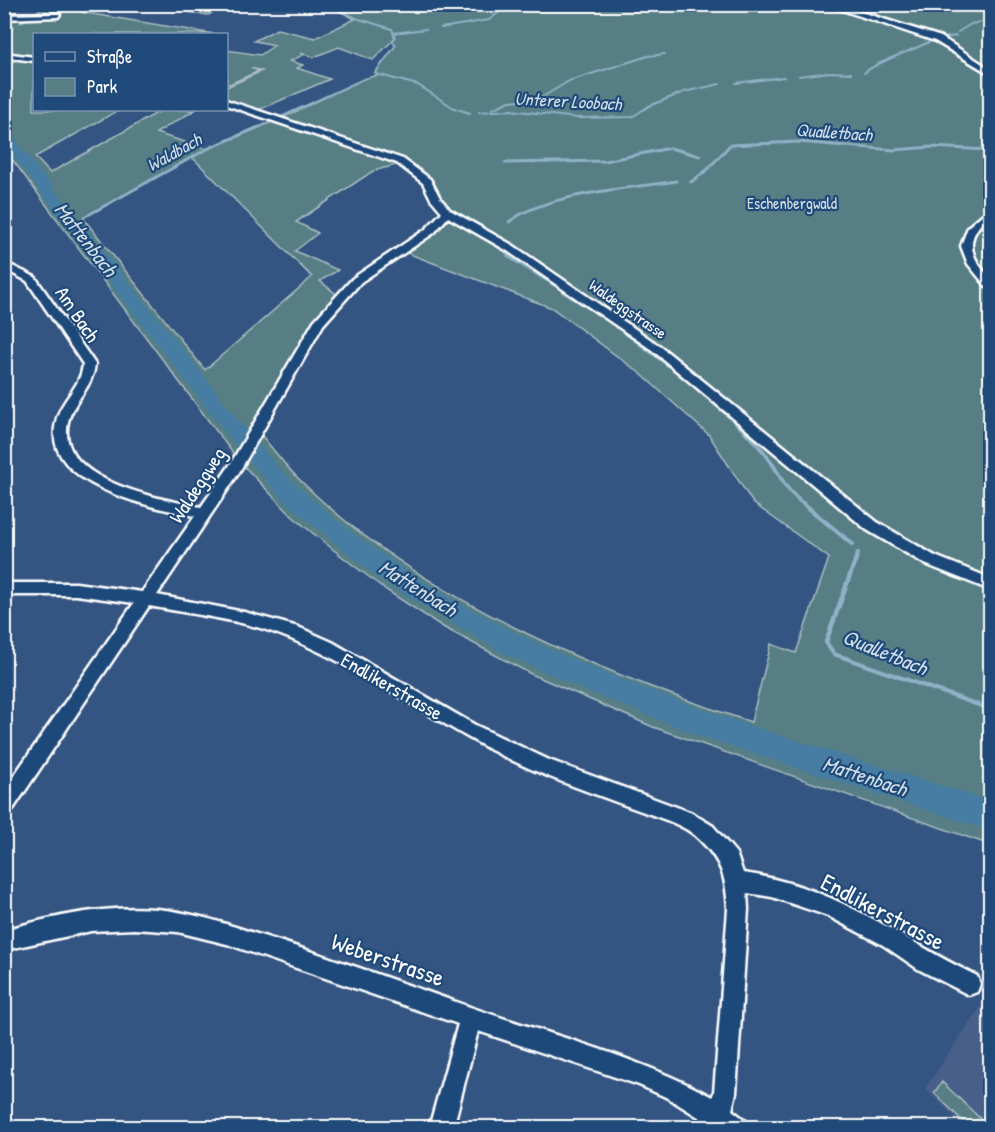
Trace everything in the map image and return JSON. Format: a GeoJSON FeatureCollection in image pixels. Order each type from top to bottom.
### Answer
{"type":"FeatureCollection","features":[{"type":"Feature","properties":{"kind":"street"},"geometry":{"type":"LineString","coordinates":[[827,4],[935,37],[990,72]]}},
{"type":"Feature","properties":{"kind":"street"},"geometry":{"type":"LineString","coordinates":[[4,17],[58,15]]}},
{"type":"Feature","properties":{"kind":"street"},"geometry":{"type":"LineString","coordinates":[[4,55],[33,59]]}},
{"type":"Feature","properties":{"kind":"street","name":"Waldeggstrasse"},"geometry":{"type":"LineString","coordinates":[[228,103],[397,159],[427,181],[436,199],[447,212],[510,248],[656,348],[872,526],[930,560],[990,584]]}},
{"type":"Feature","properties":{"kind":"street"},"geometry":{"type":"LineString","coordinates":[[990,211],[972,226],[966,240],[969,258],[990,284]]}},
{"type":"Feature","properties":{"kind":"street","name":"Waldeggweg"},"geometry":{"type":"LineString","coordinates":[[4,806],[204,513],[242,454],[307,339],[330,308],[357,280],[433,229],[447,212]]}},
{"type":"Feature","properties":{"kind":"street","name":"Am Bach"},"geometry":{"type":"LineString","coordinates":[[4,265],[31,279],[89,364],[86,384],[63,420],[60,439],[63,454],[77,469],[114,488],[162,505],[204,513]]}},
{"type":"Feature","properties":{"kind":"street","name":"Endlikerstrasse"},"geometry":{"type":"LineString","coordinates":[[4,589],[76,589],[116,593],[244,618],[292,632],[326,647],[462,726],[535,762],[683,818],[706,832],[729,860],[736,882],[738,909],[725,1093],[719,1114]]}},
{"type":"Feature","properties":{"kind":"street","name":"Endlikerstrasse"},"geometry":{"type":"LineString","coordinates":[[736,882],[772,888],[832,907],[890,939],[925,962],[969,984]]}},
{"type":"Feature","properties":{"kind":"street","name":"Weberstrasse"},"geometry":{"type":"LineString","coordinates":[[4,940],[67,924],[100,919],[178,922],[203,927],[394,988],[471,1018],[674,1086],[737,1128]]}},
{"type":"Feature","properties":{"kind":"street"},"geometry":{"type":"LineString","coordinates":[[441,1128],[471,1018]]}},
{"type":"Feature","properties":{"kind":"shaded area"},"geometry":{"type":"Polygon","coordinates":[[[990,993],[990,1127],[964,1127],[925,1088],[990,993]]]}},
{"type":"Feature","properties":{"kind":"green space","name":"Eschenbergwald"},"geometry":{"type":"Polygon","coordinates":[[[47,5],[104,5],[80,12],[208,33],[33,33],[33,111],[117,111],[35,157],[50,173],[160,111],[193,111],[156,133],[207,149],[280,119],[363,79],[379,75],[375,73],[396,45],[392,41],[373,60],[339,47],[314,57],[300,53],[303,55],[290,61],[303,65],[297,68],[330,79],[256,111],[228,101],[228,87],[262,71],[251,68],[259,71],[228,85],[228,50],[260,55],[275,45],[254,41],[277,29],[315,38],[355,19],[327,5],[990,5],[990,845],[653,727],[529,673],[443,627],[386,590],[293,517],[238,460],[5,150],[5,67],[19,58],[5,55],[5,17],[33,15],[47,5]],[[192,157],[83,218],[205,370],[312,277],[192,157]],[[404,163],[373,171],[296,222],[318,233],[295,251],[338,270],[320,281],[340,297],[257,430],[295,475],[342,518],[393,557],[449,592],[569,653],[631,679],[751,722],[771,644],[796,653],[829,558],[753,503],[709,435],[641,374],[552,308],[399,250],[447,213],[432,191],[404,163]]]}},
{"type":"Feature","properties":{"kind":"green space"},"geometry":{"type":"Polygon","coordinates":[[[139,5],[227,5],[208,15],[139,5]]]}},
{"type":"Feature","properties":{"kind":"green space"},"geometry":{"type":"Polygon","coordinates":[[[942,1082],[989,1127],[969,1127],[934,1093],[942,1082]]]}},
{"type":"Feature","properties":{"kind":"waterway"},"geometry":{"type":"LineString","coordinates":[[33,15],[47,4]]}},
{"type":"Feature","properties":{"kind":"waterway","name":"Waldbach"},"geometry":{"type":"LineString","coordinates":[[327,4],[356,18],[392,29],[393,33]]}},
{"type":"Feature","properties":{"kind":"waterway"},"geometry":{"type":"LineString","coordinates":[[441,28],[489,20],[510,4]]}},
{"type":"Feature","properties":{"kind":"waterway"},"geometry":{"type":"LineString","coordinates":[[20,23],[29,17]]}},
{"type":"Feature","properties":{"kind":"waterway"},"geometry":{"type":"LineString","coordinates":[[958,32],[971,24],[987,21]]}},
{"type":"Feature","properties":{"kind":"waterway"},"geometry":{"type":"LineString","coordinates":[[4,33],[14,27]]}},
{"type":"Feature","properties":{"kind":"waterway"},"geometry":{"type":"LineString","coordinates":[[393,33],[426,29]]}},
{"type":"Feature","properties":{"kind":"waterway","name":"Waldbach"},"geometry":{"type":"LineString","coordinates":[[375,73],[396,45],[392,41],[395,38],[393,33]]}},
{"type":"Feature","properties":{"kind":"waterway"},"geometry":{"type":"LineString","coordinates":[[943,38],[956,36]]}},
{"type":"Feature","properties":{"kind":"waterway","name":"Unterer Loobach"},"geometry":{"type":"LineString","coordinates":[[864,73],[878,64],[933,40]]}},
{"type":"Feature","properties":{"kind":"waterway"},"geometry":{"type":"LineString","coordinates":[[492,109],[510,101],[541,98],[569,81],[648,56],[665,54]]}},
{"type":"Feature","properties":{"kind":"waterway","name":"Unterer Loobach"},"geometry":{"type":"LineString","coordinates":[[799,76],[830,72],[851,73]]}},
{"type":"Feature","properties":{"kind":"waterway","name":"Unterer Loobach"},"geometry":{"type":"LineString","coordinates":[[380,75],[418,85],[454,108],[470,113]]}},
{"type":"Feature","properties":{"kind":"waterway","name":"Unterer Loobach"},"geometry":{"type":"LineString","coordinates":[[736,83],[784,77]]}},
{"type":"Feature","properties":{"kind":"waterway","name":"Waldbach"},"geometry":{"type":"LineString","coordinates":[[281,117],[357,82]]}},
{"type":"Feature","properties":{"kind":"waterway","name":"Unterer Loobach"},"geometry":{"type":"LineString","coordinates":[[479,112],[510,110],[577,118],[632,117],[649,106],[684,92],[720,84]]}},
{"type":"Feature","properties":{"kind":"waterway","name":"Waldbach"},"geometry":{"type":"LineString","coordinates":[[255,129],[273,121]]}},
{"type":"Feature","properties":{"kind":"waterway","name":"Waldbach"},"geometry":{"type":"LineString","coordinates":[[90,214],[207,149],[259,127]]}},
{"type":"Feature","properties":{"kind":"waterway","name":"Mattenbach"},"geometry":{"type":"LineString","coordinates":[[4,135],[242,439],[292,495],[388,572],[509,643],[592,680],[697,722],[990,816]]}},
{"type":"Feature","properties":{"kind":"waterway","name":"Qualletbach"},"geometry":{"type":"LineString","coordinates":[[691,182],[707,170],[730,145],[798,142],[894,150],[932,147],[987,150],[990,147]]}},
{"type":"Feature","properties":{"kind":"waterway"},"geometry":{"type":"LineString","coordinates":[[505,163],[605,161],[670,148],[700,156]]}},
{"type":"Feature","properties":{"kind":"waterway","name":"Qualletbach"},"geometry":{"type":"LineString","coordinates":[[509,222],[525,212],[566,198],[676,181]]}},
{"type":"Feature","properties":{"kind":"waterway","name":"Waldbach"},"geometry":{"type":"LineString","coordinates":[[72,224],[76,222]]}},
{"type":"Feature","properties":{"kind":"waterway","name":"Qualletbach"},"geometry":{"type":"LineString","coordinates":[[503,247],[509,257],[567,293]]}},
{"type":"Feature","properties":{"kind":"waterway","name":"Qualletbach"},"geometry":{"type":"LineString","coordinates":[[564,292],[609,320],[684,377]]}},
{"type":"Feature","properties":{"kind":"waterway","name":"Qualletbach"},"geometry":{"type":"LineString","coordinates":[[691,383],[755,442],[786,486],[806,506]]}},
{"type":"Feature","properties":{"kind":"waterway","name":"Qualletbach"},"geometry":{"type":"LineString","coordinates":[[804,504],[852,544]]}},
{"type":"Feature","properties":{"kind":"waterway","name":"Qualletbach"},"geometry":{"type":"LineString","coordinates":[[858,553],[826,642],[834,654],[990,709]]}}]}
